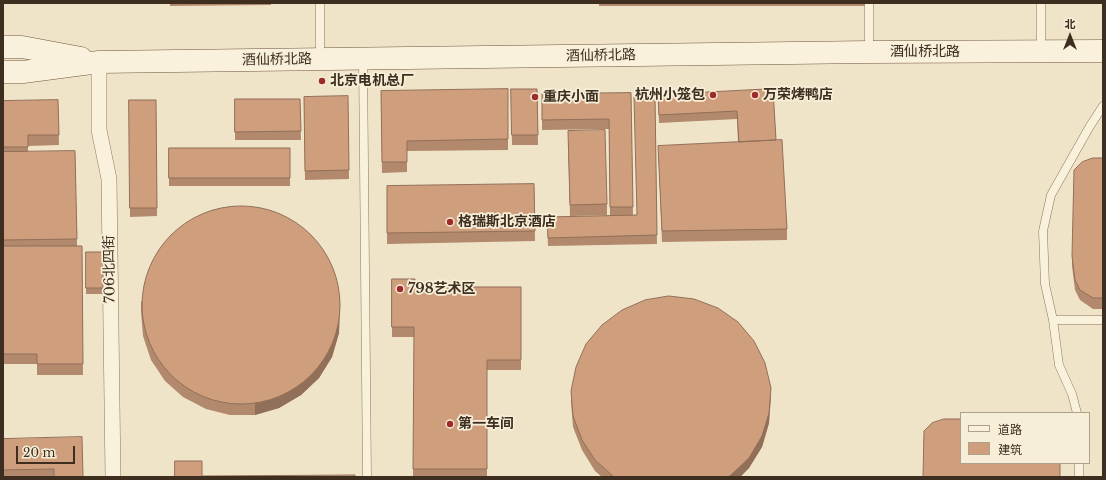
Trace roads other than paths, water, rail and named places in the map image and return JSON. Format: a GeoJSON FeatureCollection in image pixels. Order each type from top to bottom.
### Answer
{"type":"FeatureCollection","features":[{"type":"Feature","properties":{"kind":"street","name":"酒仙桥北路"},"geometry":{"type":"LineString","coordinates":[[3,47],[22,47],[100,62]]}},
{"type":"Feature","properties":{"kind":"street","name":"酒仙桥北路"},"geometry":{"type":"LineString","coordinates":[[3,72],[23,72],[100,62],[869,52],[1103,52]]}},
{"type":"Feature","properties":{"kind":"street","name":"706北四街"},"geometry":{"type":"LineString","coordinates":[[100,62],[99,130],[109,179],[113,477]]}},
{"type":"Feature","properties":{"kind":"lane"},"geometry":{"type":"LineString","coordinates":[[320,3],[320,59]]}},
{"type":"Feature","properties":{"kind":"lane"},"geometry":{"type":"LineString","coordinates":[[869,3],[869,52]]}},
{"type":"Feature","properties":{"kind":"lane"},"geometry":{"type":"LineString","coordinates":[[1041,3],[1041,52]]}},
{"type":"Feature","properties":{"kind":"lane"},"geometry":{"type":"LineString","coordinates":[[363,59],[368,477]]}},
{"type":"Feature","properties":{"kind":"lane"},"geometry":{"type":"LineString","coordinates":[[1077,412],[1072,394],[1059,365],[1053,320],[1045,284],[1043,231],[1051,196],[1090,126],[1103,106]]}},
{"type":"Feature","properties":{"kind":"lane"},"geometry":{"type":"LineString","coordinates":[[1053,320],[1103,320]]}},
{"type":"Feature","properties":{"kind":"lane"},"geometry":{"type":"LineString","coordinates":[[1079,464],[1079,477]]}},
{"type":"Feature","properties":{"kind":"place","name":"北京电机总厂"},"geometry":{"type":"Point","coordinates":[322,81]}},
{"type":"Feature","properties":{"kind":"place","name":"杭州小笼包"},"geometry":{"type":"Point","coordinates":[713,95]}},
{"type":"Feature","properties":{"kind":"place","name":"万荣烤鸭店"},"geometry":{"type":"Point","coordinates":[755,95]}},
{"type":"Feature","properties":{"kind":"place","name":"重庆小面"},"geometry":{"type":"Point","coordinates":[535,97]}},
{"type":"Feature","properties":{"kind":"place","name":"格瑞斯北京酒店"},"geometry":{"type":"Point","coordinates":[450,222]}},
{"type":"Feature","properties":{"kind":"place","name":"798艺术区"},"geometry":{"type":"Point","coordinates":[400,289]}},
{"type":"Feature","properties":{"kind":"place","name":"第一车间"},"geometry":{"type":"Point","coordinates":[450,424]}}]}
